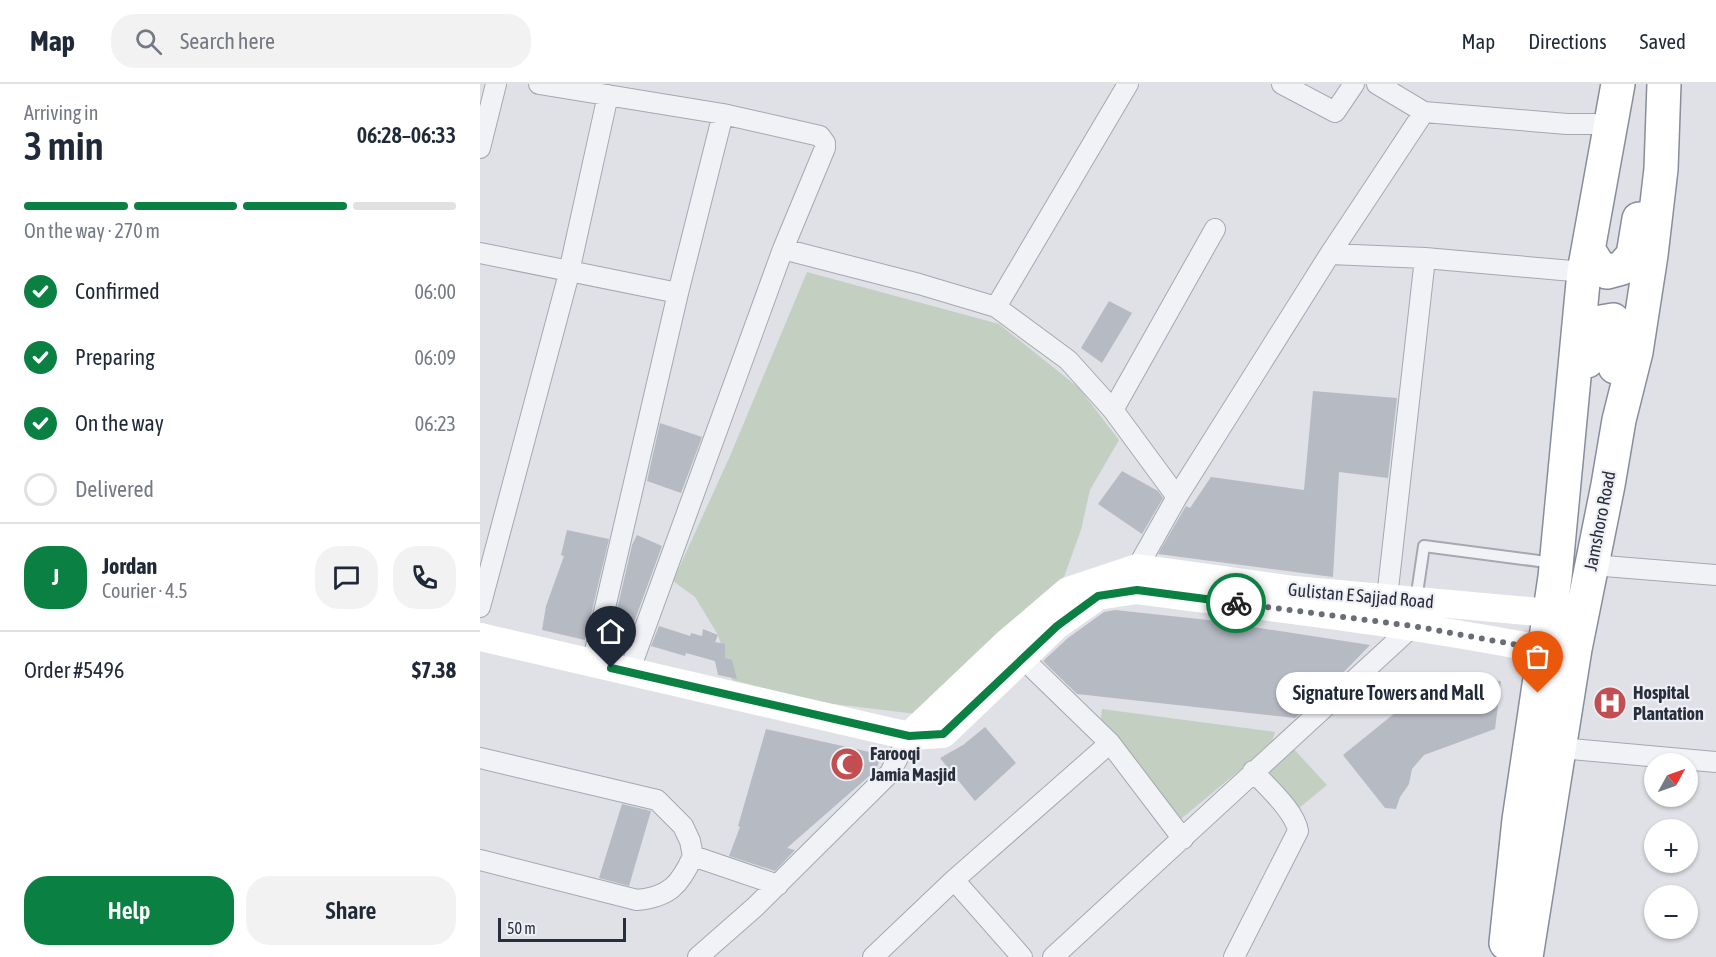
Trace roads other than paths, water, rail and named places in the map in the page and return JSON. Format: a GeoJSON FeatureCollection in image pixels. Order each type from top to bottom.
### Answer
{"type":"FeatureCollection","features":[{"type":"Feature","properties":{"kind":"highway","name":"Jamshoro Road"},"geometry":{"type":"LineString","coordinates":[[1505,957],[1519,820],[1556,563],[1587,262],[1618,84]]}},
{"type":"Feature","properties":{"kind":"highway","name":"Jamshoro Road"},"geometry":{"type":"LineString","coordinates":[[1526,957],[1575,649],[1619,420],[1635,352],[1651,255],[1661,169],[1664,94]]}},
{"type":"Feature","properties":{"kind":"highway"},"geometry":{"type":"LineString","coordinates":[[1587,262],[1598,265],[1607,272],[1622,268],[1633,255],[1664,94]]}},
{"type":"Feature","properties":{"kind":"highway"},"geometry":{"type":"LineString","coordinates":[[1567,460],[1594,329],[1601,322],[1613,320],[1618,325],[1619,338],[1615,370],[1619,420]]}},
{"type":"Feature","properties":{"kind":"street"},"geometry":{"type":"LineString","coordinates":[[480,147],[496,84]]}},
{"type":"Feature","properties":{"kind":"street"},"geometry":{"type":"LineString","coordinates":[[539,84],[723,114],[820,136],[825,143],[825,148],[783,249],[629,672]]}},
{"type":"Feature","properties":{"kind":"street"},"geometry":{"type":"LineString","coordinates":[[996,307],[1128,84]]}},
{"type":"Feature","properties":{"kind":"street"},"geometry":{"type":"LineString","coordinates":[[1282,84],[1335,112],[1354,84]]}},
{"type":"Feature","properties":{"kind":"street"},"geometry":{"type":"LineString","coordinates":[[1377,84],[1424,112],[1567,124],[1610,123]]}},
{"type":"Feature","properties":{"kind":"street"},"geometry":{"type":"LineString","coordinates":[[480,607],[570,270],[609,95]]}},
{"type":"Feature","properties":{"kind":"street"},"geometry":{"type":"LineString","coordinates":[[1137,568],[1177,497],[1330,254],[1424,112]]}},
{"type":"Feature","properties":{"kind":"street"},"geometry":{"type":"LineString","coordinates":[[592,664],[678,293],[723,114]]}},
{"type":"Feature","properties":{"kind":"street"},"geometry":{"type":"LineString","coordinates":[[1113,410],[1215,229]]}},
{"type":"Feature","properties":{"kind":"street"},"geometry":{"type":"LineString","coordinates":[[783,249],[919,284],[996,307],[1068,360],[1113,410],[1177,497]]}},
{"type":"Feature","properties":{"kind":"street"},"geometry":{"type":"LineString","coordinates":[[480,253],[678,293]]}},
{"type":"Feature","properties":{"kind":"street"},"geometry":{"type":"LineString","coordinates":[[1330,254],[1587,262]]}},
{"type":"Feature","properties":{"kind":"street"},"geometry":{"type":"LineString","coordinates":[[1387,598],[1425,258]]}},
{"type":"Feature","properties":{"kind":"street"},"geometry":{"type":"LineString","coordinates":[[1592,565],[1716,575]]}},
{"type":"Feature","properties":{"kind":"street","name":"Gulistan E Sajjad Road"},"geometry":{"type":"LineString","coordinates":[[909,736],[1015,650],[1068,591],[1137,568],[1294,590],[1387,598],[1414,613],[1545,650]]}},
{"type":"Feature","properties":{"kind":"street","name":"Gulistan E Sajjad Road"},"geometry":{"type":"LineString","coordinates":[[1015,650],[1057,626],[1098,596],[1137,590],[1414,613],[1550,612]]}},
{"type":"Feature","properties":{"kind":"street"},"geometry":{"type":"LineString","coordinates":[[1053,957],[1183,839],[1253,771],[1294,737],[1414,613]]}},
{"type":"Feature","properties":{"kind":"street"},"geometry":{"type":"LineString","coordinates":[[480,637],[909,736],[890,772],[777,885],[698,957]]}},
{"type":"Feature","properties":{"kind":"street"},"geometry":{"type":"LineString","coordinates":[[1015,650],[1110,743],[1183,839]]}},
{"type":"Feature","properties":{"kind":"street"},"geometry":{"type":"LineString","coordinates":[[873,957],[954,880],[1110,743]]}},
{"type":"Feature","properties":{"kind":"street"},"geometry":{"type":"LineString","coordinates":[[1560,748],[1716,762]]}},
{"type":"Feature","properties":{"kind":"street"},"geometry":{"type":"LineString","coordinates":[[480,758],[657,800],[683,826],[693,856],[685,874],[671,891],[655,898],[637,900],[480,860]]}},
{"type":"Feature","properties":{"kind":"street"},"geometry":{"type":"LineString","coordinates":[[1234,957],[1298,831],[1297,823],[1253,771]]}},
{"type":"Feature","properties":{"kind":"street"},"geometry":{"type":"LineString","coordinates":[[693,856],[777,885]]}},
{"type":"Feature","properties":{"kind":"street"},"geometry":{"type":"LineString","coordinates":[[954,880],[1022,957]]}},
{"type":"Feature","properties":{"kind":"lane"},"geometry":{"type":"LineString","coordinates":[[1414,613],[1424,546],[1556,563]]}},
{"type":"Feature","properties":{"kind":"place","name":"Signature Towers and Mall"},"geometry":{"type":"Point","coordinates":[1538,693]}},
{"type":"Feature","properties":{"kind":"place","name":"Hospital Plantation"},"geometry":{"type":"Point","coordinates":[1610,703]}},
{"type":"Feature","properties":{"kind":"place","name":"Farooqi Jamia Masjid"},"geometry":{"type":"Point","coordinates":[847,764]}}]}
